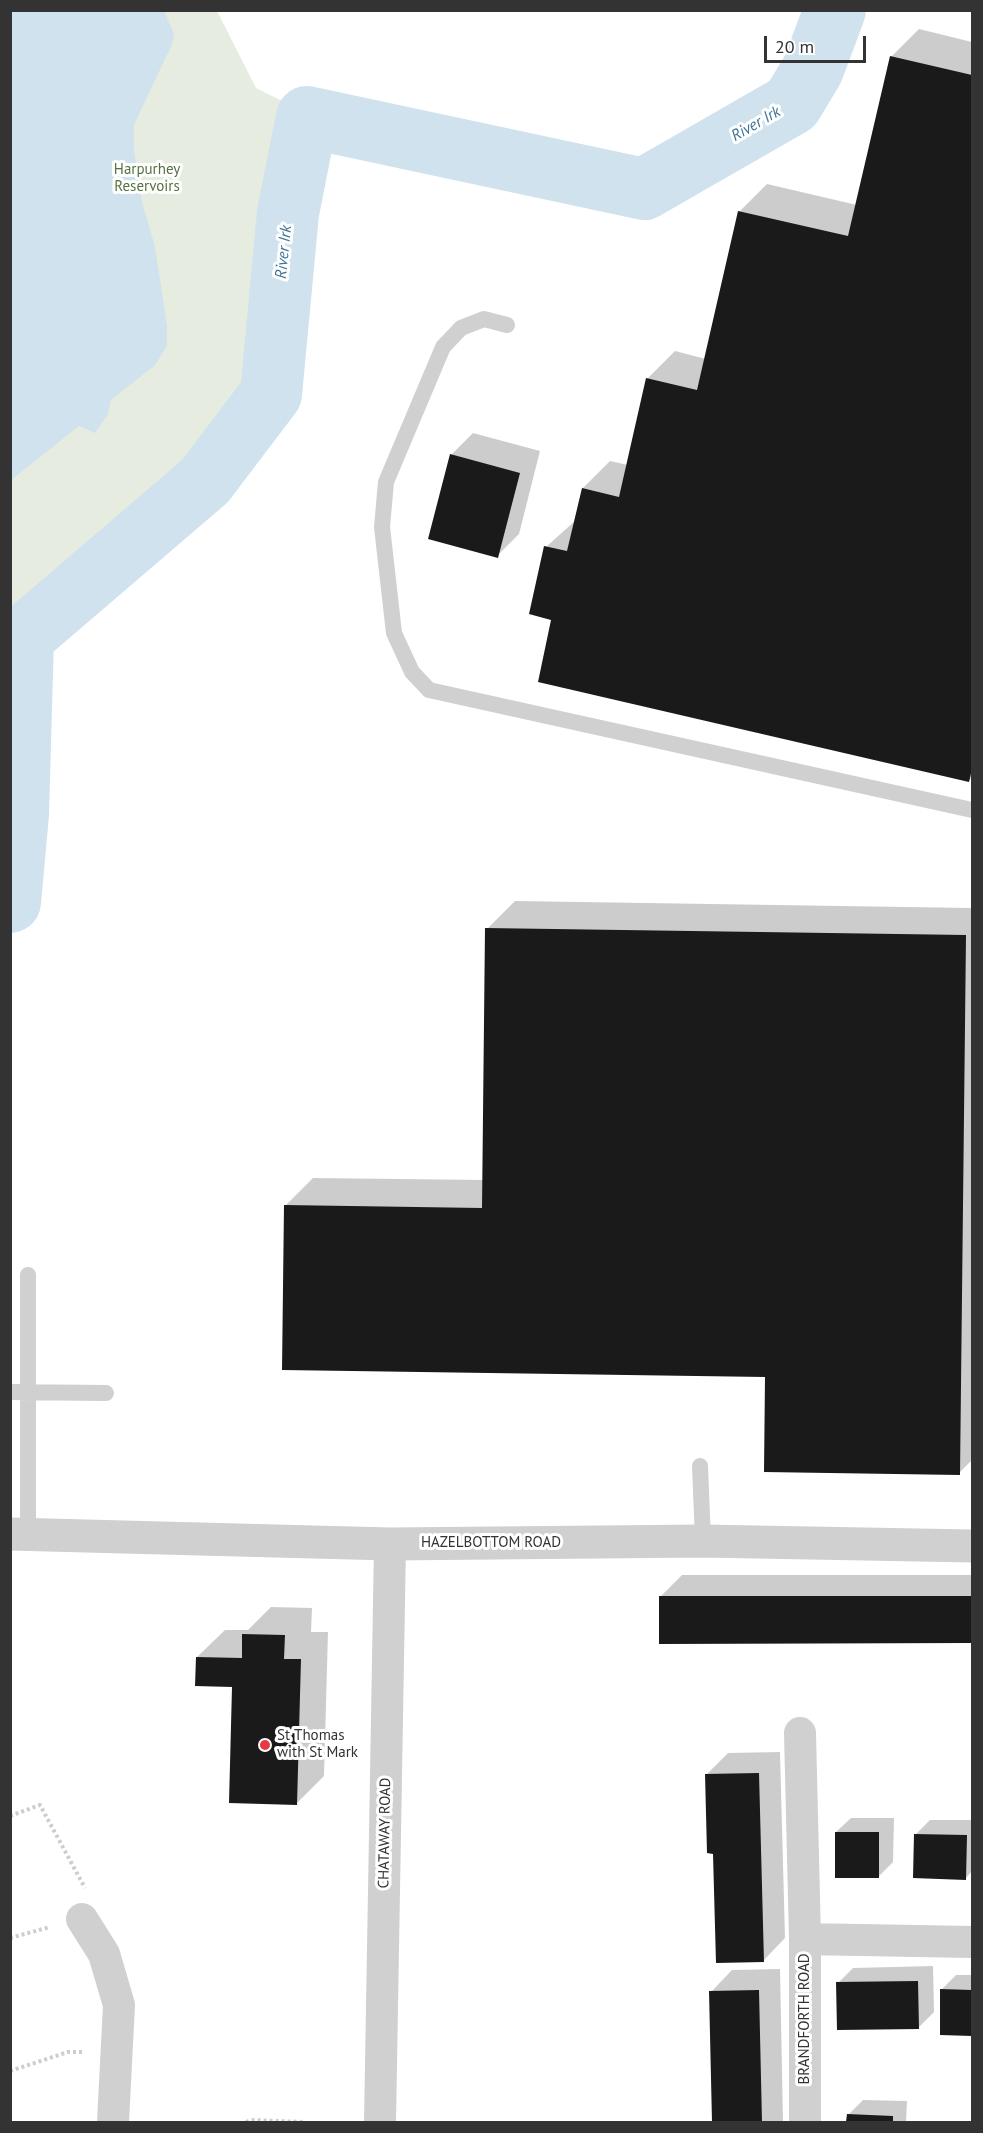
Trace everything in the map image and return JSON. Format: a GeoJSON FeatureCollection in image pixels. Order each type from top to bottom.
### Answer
{"type":"FeatureCollection","features":[{"type":"Feature","properties":{"kind":"street","name":"HAZELBOTTOM ROAD"},"geometry":{"type":"LineString","coordinates":[[19,1534],[390,1544],[703,1541],[972,1546]]}},
{"type":"Feature","properties":{"kind":"street","name":"CHATAWAY ROAD"},"geometry":{"type":"LineString","coordinates":[[380,2122],[390,1544]]}},
{"type":"Feature","properties":{"kind":"street"},"geometry":{"type":"LineString","coordinates":[[800,1733],[805,1939]]}},
{"type":"Feature","properties":{"kind":"street"},"geometry":{"type":"LineString","coordinates":[[82,1919],[104,1954],[119,2006],[113,2122]]}},
{"type":"Feature","properties":{"kind":"street","name":"BRANDFORTH ROAD"},"geometry":{"type":"LineString","coordinates":[[805,2122],[805,1939],[972,1942]]}},
{"type":"Feature","properties":{"kind":"lane"},"geometry":{"type":"LineString","coordinates":[[507,325],[484,319],[460,328],[443,347],[386,482],[382,527],[394,633],[412,672],[429,690],[972,810]]}},
{"type":"Feature","properties":{"kind":"lane"},"geometry":{"type":"LineString","coordinates":[[19,1534],[28,1392],[28,1275]]}},
{"type":"Feature","properties":{"kind":"lane"},"geometry":{"type":"LineString","coordinates":[[10,1392],[106,1393]]}},
{"type":"Feature","properties":{"kind":"lane"},"geometry":{"type":"LineString","coordinates":[[700,1466],[703,1541]]}},
{"type":"Feature","properties":{"kind":"path"},"geometry":{"type":"LineString","coordinates":[[10,1816],[40,1805],[85,1889],[82,1919],[10,1938]]}},
{"type":"Feature","properties":{"kind":"path"},"geometry":{"type":"LineString","coordinates":[[10,2071],[68,2052],[117,2053]]}},
{"type":"Feature","properties":{"kind":"path"},"geometry":{"type":"LineString","coordinates":[[246,2122],[251,2120],[304,2122]]}},
{"type":"Feature","properties":{"kind":"green space","name":"Harpurhey Reservoirs"},"geometry":{"type":"Polygon","coordinates":[[[11,11],[217,11],[256,88],[294,107],[257,387],[200,464],[13,630],[11,664],[11,11]]]}},
{"type":"Feature","properties":{"kind":"water"},"geometry":{"type":"Polygon","coordinates":[[[11,10],[164,11],[174,34],[172,44],[134,125],[134,150],[142,202],[155,247],[167,326],[167,346],[155,365],[111,400],[108,414],[95,433],[79,426],[11,480],[11,10]]]}},
{"type":"Feature","properties":{"kind":"building"},"geometry":{"type":"Polygon","coordinates":[[[890,56],[972,75],[972,769],[969,782],[538,682],[551,620],[529,614],[544,546],[567,551],[582,488],[619,497],[646,378],[697,390],[738,211],[848,236],[890,56]]]}},
{"type":"Feature","properties":{"kind":"building"},"geometry":{"type":"Polygon","coordinates":[[[450,454],[520,473],[498,558],[428,539],[450,454]]]}},
{"type":"Feature","properties":{"kind":"building"},"geometry":{"type":"Polygon","coordinates":[[[485,928],[966,935],[960,1475],[764,1472],[765,1377],[282,1370],[284,1205],[482,1208],[485,928]]]}},
{"type":"Feature","properties":{"kind":"building"},"geometry":{"type":"Polygon","coordinates":[[[659,1596],[972,1596],[972,1643],[659,1644],[659,1596]]]}},
{"type":"Feature","properties":{"kind":"building","name":"St Thomas with St Mark"},"geometry":{"type":"Polygon","coordinates":[[[242,1634],[285,1635],[284,1659],[301,1659],[297,1805],[229,1803],[232,1687],[195,1686],[196,1657],[242,1658],[242,1634]]]}},
{"type":"Feature","properties":{"kind":"building"},"geometry":{"type":"Polygon","coordinates":[[[759,1773],[764,1962],[716,1963],[713,1854],[707,1853],[705,1774],[759,1773]]]}},
{"type":"Feature","properties":{"kind":"building"},"geometry":{"type":"Polygon","coordinates":[[[835,1832],[879,1832],[879,1878],[835,1878],[835,1832]]]}},
{"type":"Feature","properties":{"kind":"building"},"geometry":{"type":"Polygon","coordinates":[[[914,1834],[967,1835],[966,1880],[913,1878],[914,1834]]]}},
{"type":"Feature","properties":{"kind":"building"},"geometry":{"type":"Polygon","coordinates":[[[918,1981],[919,2029],[837,2030],[836,1982],[918,1981]]]}},
{"type":"Feature","properties":{"kind":"building"},"geometry":{"type":"Polygon","coordinates":[[[940,1989],[972,1990],[972,2036],[940,2035],[940,1989]]]}},
{"type":"Feature","properties":{"kind":"building"},"geometry":{"type":"Polygon","coordinates":[[[759,1990],[762,2122],[712,2122],[709,1991],[759,1990]]]}},
{"type":"Feature","properties":{"kind":"building"},"geometry":{"type":"Polygon","coordinates":[[[847,2114],[893,2116],[893,2122],[846,2122],[847,2114]]]}},
{"type":"Feature","properties":{"kind":"waterway","name":"River Irk"},"geometry":{"type":"LineString","coordinates":[[10,902],[18,814],[23,637],[205,481],[271,394],[288,213],[307,117],[644,189],[792,104],[813,69],[835,10]]}},
{"type":"Feature","properties":{"kind":"place","name":"St Thomas with St Mark"},"geometry":{"type":"Point","coordinates":[265,1745]}}]}
